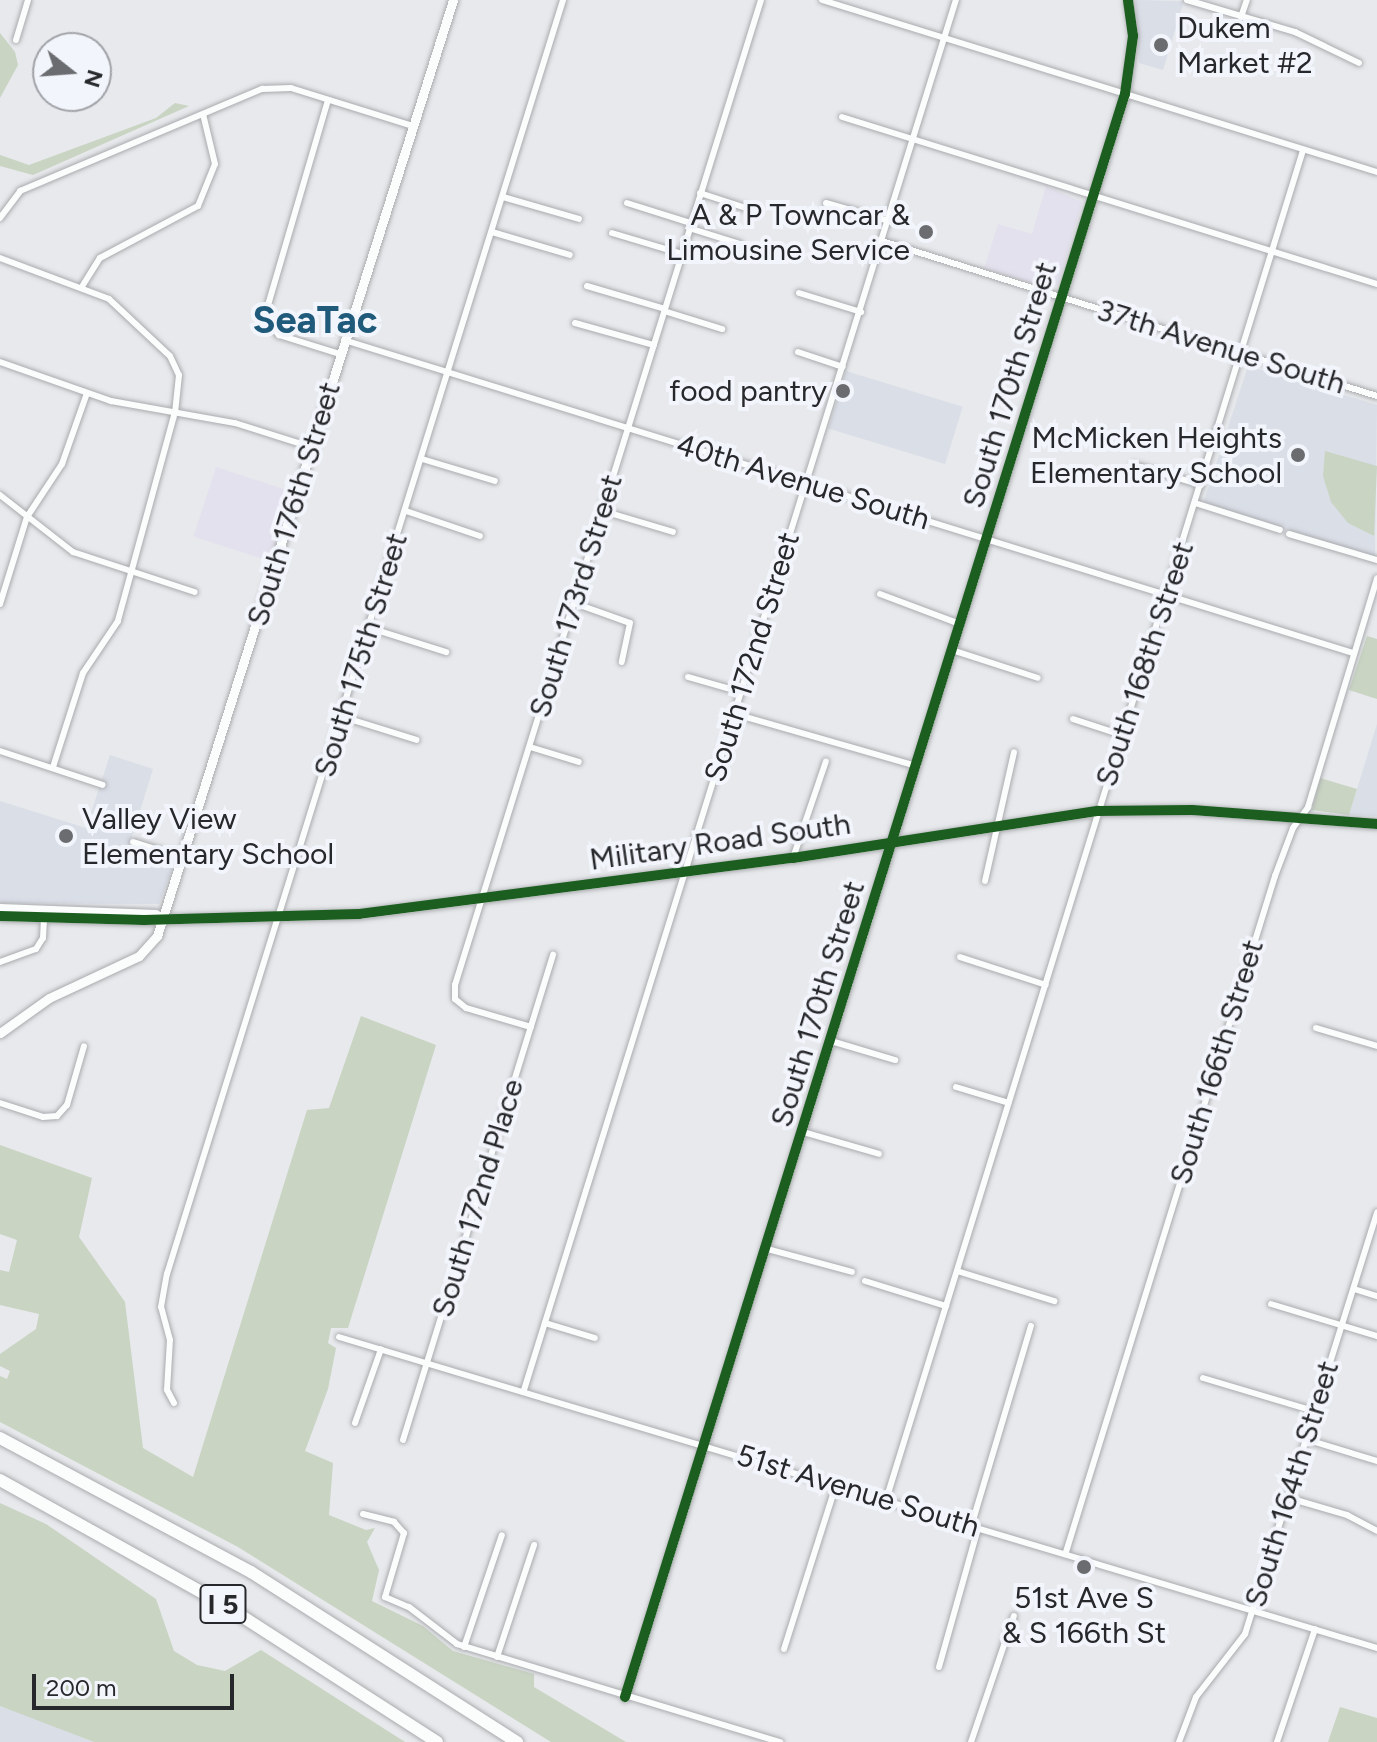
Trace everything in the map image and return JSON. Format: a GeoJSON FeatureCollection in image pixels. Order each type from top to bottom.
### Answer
{"type":"FeatureCollection","features":[{"type":"Feature","properties":{"kind":"highway","name":"I 5"},"geometry":{"type":"LineString","coordinates":[[0,1438],[239,1565],[517,1742]]}},
{"type":"Feature","properties":{"kind":"highway","name":"I 5"},"geometry":{"type":"LineString","coordinates":[[0,1480],[226,1606],[437,1742]]}},
{"type":"Feature","properties":{"kind":"street"},"geometry":{"type":"LineString","coordinates":[[16,40],[28,0]]}},
{"type":"Feature","properties":{"kind":"street","name":"South 176th Street"},"geometry":{"type":"LineString","coordinates":[[0,1033],[49,998],[139,956],[157,936],[453,0]]}},
{"type":"Feature","properties":{"kind":"street","name":"South 175th Street"},"geometry":{"type":"LineString","coordinates":[[174,1403],[167,1390],[171,1346],[162,1293],[563,0]]}},
{"type":"Feature","properties":{"kind":"street","name":"South 173rd Street"},"geometry":{"type":"LineString","coordinates":[[531,1027],[466,1008],[455,999],[455,985],[761,0]]}},
{"type":"Feature","properties":{"kind":"street"},"geometry":{"type":"LineString","coordinates":[[822,0],[1377,172]]}},
{"type":"Feature","properties":{"kind":"street","name":"South 172nd Street"},"geometry":{"type":"LineString","coordinates":[[524,1390],[956,0]]}},
{"type":"Feature","properties":{"kind":"street","name":"South 170th Street"},"geometry":{"type":"LineString","coordinates":[[625,1697],[1125,94],[1133,36],[1128,0]]}},
{"type":"Feature","properties":{"kind":"street"},"geometry":{"type":"LineString","coordinates":[[1187,0],[1295,32],[1359,63]]}},
{"type":"Feature","properties":{"kind":"street"},"geometry":{"type":"LineString","coordinates":[[1241,17],[1247,0]]}},
{"type":"Feature","properties":{"kind":"street"},"geometry":{"type":"LineString","coordinates":[[0,218],[12,198],[203,114],[276,87],[413,126]]}},
{"type":"Feature","properties":{"kind":"street"},"geometry":{"type":"LineString","coordinates":[[328,100],[265,308],[267,323],[279,335],[340,354]]}},
{"type":"Feature","properties":{"kind":"street"},"geometry":{"type":"LineString","coordinates":[[83,285],[100,258],[198,206],[215,164],[203,114]]}},
{"type":"Feature","properties":{"kind":"street"},"geometry":{"type":"LineString","coordinates":[[842,117],[1377,284]]}},
{"type":"Feature","properties":{"kind":"street","name":"South 168th Street"},"geometry":{"type":"LineString","coordinates":[[886,1500],[1303,150]]}},
{"type":"Feature","properties":{"kind":"street"},"geometry":{"type":"LineString","coordinates":[[700,193],[755,211]]}},
{"type":"Feature","properties":{"kind":"street"},"geometry":{"type":"LineString","coordinates":[[503,197],[579,219]]}},
{"type":"Feature","properties":{"kind":"street"},"geometry":{"type":"LineString","coordinates":[[627,203],[740,244]]}},
{"type":"Feature","properties":{"kind":"street"},"geometry":{"type":"LineString","coordinates":[[826,203],[889,221]]}},
{"type":"Feature","properties":{"kind":"street"},"geometry":{"type":"LineString","coordinates":[[492,232],[570,255]]}},
{"type":"Feature","properties":{"kind":"street"},"geometry":{"type":"LineString","coordinates":[[612,233],[682,254]]}},
{"type":"Feature","properties":{"kind":"street","name":"37th Avenue South"},"geometry":{"type":"LineString","coordinates":[[882,241],[1377,396]]}},
{"type":"Feature","properties":{"kind":"street"},"geometry":{"type":"LineString","coordinates":[[0,258],[83,285],[109,299],[170,356],[179,375],[175,412],[118,621],[83,673],[53,767]]}},
{"type":"Feature","properties":{"kind":"street"},"geometry":{"type":"LineString","coordinates":[[587,286],[722,329]]}},
{"type":"Feature","properties":{"kind":"street"},"geometry":{"type":"LineString","coordinates":[[799,293],[861,312]]}},
{"type":"Feature","properties":{"kind":"street"},"geometry":{"type":"LineString","coordinates":[[575,323],[654,345]]}},
{"type":"Feature","properties":{"kind":"street","name":"40th Avenue South"},"geometry":{"type":"LineString","coordinates":[[344,340],[1353,653]]}},
{"type":"Feature","properties":{"kind":"street"},"geometry":{"type":"LineString","coordinates":[[798,352],[843,367]]}},
{"type":"Feature","properties":{"kind":"street"},"geometry":{"type":"LineString","coordinates":[[0,362],[87,393],[235,423],[311,447]]}},
{"type":"Feature","properties":{"kind":"street"},"geometry":{"type":"LineString","coordinates":[[0,604],[27,517],[62,464],[87,393]]}},
{"type":"Feature","properties":{"kind":"street"},"geometry":{"type":"LineString","coordinates":[[422,459],[495,481]]}},
{"type":"Feature","properties":{"kind":"street"},"geometry":{"type":"LineString","coordinates":[[1134,465],[1201,485]]}},
{"type":"Feature","properties":{"kind":"street"},"geometry":{"type":"LineString","coordinates":[[0,495],[73,552],[195,592]]}},
{"type":"Feature","properties":{"kind":"street"},"geometry":{"type":"LineString","coordinates":[[1195,503],[1280,530]]}},
{"type":"Feature","properties":{"kind":"street"},"geometry":{"type":"LineString","coordinates":[[406,511],[480,536]]}},
{"type":"Feature","properties":{"kind":"street"},"geometry":{"type":"LineString","coordinates":[[603,511],[673,532]]}},
{"type":"Feature","properties":{"kind":"street"},"geometry":{"type":"LineString","coordinates":[[1289,534],[1377,560]]}},
{"type":"Feature","properties":{"kind":"street","name":"South 166th Street"},"geometry":{"type":"LineString","coordinates":[[1066,1552],[1275,876],[1300,818],[1377,578]]}},
{"type":"Feature","properties":{"kind":"street"},"geometry":{"type":"LineString","coordinates":[[880,594],[960,624]]}},
{"type":"Feature","properties":{"kind":"street"},"geometry":{"type":"LineString","coordinates":[[574,603],[630,623],[622,662]]}},
{"type":"Feature","properties":{"kind":"street"},"geometry":{"type":"LineString","coordinates":[[370,628],[446,652]]}},
{"type":"Feature","properties":{"kind":"street"},"geometry":{"type":"LineString","coordinates":[[952,650],[1038,678]]}},
{"type":"Feature","properties":{"kind":"street"},"geometry":{"type":"LineString","coordinates":[[688,677],[741,692]]}},
{"type":"Feature","properties":{"kind":"street"},"geometry":{"type":"LineString","coordinates":[[735,714],[916,766]]}},
{"type":"Feature","properties":{"kind":"street"},"geometry":{"type":"LineString","coordinates":[[343,717],[417,740]]}},
{"type":"Feature","properties":{"kind":"street"},"geometry":{"type":"LineString","coordinates":[[1073,719],[1122,735]]}},
{"type":"Feature","properties":{"kind":"street"},"geometry":{"type":"LineString","coordinates":[[530,747],[579,762]]}},
{"type":"Feature","properties":{"kind":"street"},"geometry":{"type":"LineString","coordinates":[[0,751],[103,785]]}},
{"type":"Feature","properties":{"kind":"street"},"geometry":{"type":"LineString","coordinates":[[985,881],[1014,752]]}},
{"type":"Feature","properties":{"kind":"street"},"geometry":{"type":"LineString","coordinates":[[793,858],[826,761]]}},
{"type":"Feature","properties":{"kind":"street","name":"Military Road South"},"geometry":{"type":"LineString","coordinates":[[0,916],[278,918],[483,898],[793,858],[1098,811],[1192,810],[1377,824]]}},
{"type":"Feature","properties":{"kind":"street"},"geometry":{"type":"LineString","coordinates":[[133,842],[184,858]]}},
{"type":"Feature","properties":{"kind":"street","name":"Military Road South"},"geometry":{"type":"LineString","coordinates":[[0,908],[44,914]]}},
{"type":"Feature","properties":{"kind":"street"},"geometry":{"type":"LineString","coordinates":[[0,962],[36,949],[43,938],[44,914]]}},
{"type":"Feature","properties":{"kind":"street","name":"South 172nd Place"},"geometry":{"type":"LineString","coordinates":[[403,1440],[553,955]]}},
{"type":"Feature","properties":{"kind":"street"},"geometry":{"type":"LineString","coordinates":[[960,957],[1046,985]]}},
{"type":"Feature","properties":{"kind":"street"},"geometry":{"type":"LineString","coordinates":[[1316,1028],[1377,1046]]}},
{"type":"Feature","properties":{"kind":"street"},"geometry":{"type":"LineString","coordinates":[[831,1041],[895,1060]]}},
{"type":"Feature","properties":{"kind":"street"},"geometry":{"type":"LineString","coordinates":[[0,1103],[43,1117],[57,1116],[67,1105],[84,1046]]}},
{"type":"Feature","properties":{"kind":"street"},"geometry":{"type":"LineString","coordinates":[[956,1087],[1009,1103]]}},
{"type":"Feature","properties":{"kind":"street"},"geometry":{"type":"LineString","coordinates":[[803,1132],[879,1154]]}},
{"type":"Feature","properties":{"kind":"street","name":"South 164th Street"},"geometry":{"type":"LineString","coordinates":[[1179,1742],[1196,1697],[1241,1642],[1254,1609],[1377,1212]]}},
{"type":"Feature","properties":{"kind":"street"},"geometry":{"type":"LineString","coordinates":[[767,1249],[852,1272]]}},
{"type":"Feature","properties":{"kind":"street"},"geometry":{"type":"LineString","coordinates":[[957,1271],[1054,1301]]}},
{"type":"Feature","properties":{"kind":"street"},"geometry":{"type":"LineString","coordinates":[[865,1281],[946,1306]]}},
{"type":"Feature","properties":{"kind":"street"},"geometry":{"type":"LineString","coordinates":[[1354,1289],[1377,1296]]}},
{"type":"Feature","properties":{"kind":"street"},"geometry":{"type":"LineString","coordinates":[[1271,1304],[1377,1336]]}},
{"type":"Feature","properties":{"kind":"street"},"geometry":{"type":"LineString","coordinates":[[545,1323],[595,1338]]}},
{"type":"Feature","properties":{"kind":"street"},"geometry":{"type":"LineString","coordinates":[[939,1667],[1031,1326]]}},
{"type":"Feature","properties":{"kind":"street","name":"51st Avenue South"},"geometry":{"type":"LineString","coordinates":[[339,1337],[524,1390],[975,1528],[1066,1552],[1377,1648]]}},
{"type":"Feature","properties":{"kind":"street"},"geometry":{"type":"LineString","coordinates":[[355,1423],[381,1349]]}},
{"type":"Feature","properties":{"kind":"street"},"geometry":{"type":"LineString","coordinates":[[1203,1378],[1314,1411]]}},
{"type":"Feature","properties":{"kind":"street"},"geometry":{"type":"LineString","coordinates":[[1305,1439],[1377,1461]]}},
{"type":"Feature","properties":{"kind":"street"},"geometry":{"type":"LineString","coordinates":[[784,1649],[836,1485]]}},
{"type":"Feature","properties":{"kind":"street"},"geometry":{"type":"LineString","coordinates":[[1289,1498],[1347,1515],[1377,1531]]}},
{"type":"Feature","properties":{"kind":"street"},"geometry":{"type":"LineString","coordinates":[[363,1514],[394,1522],[404,1533],[385,1597],[409,1607],[464,1647],[780,1742]]}},
{"type":"Feature","properties":{"kind":"street"},"geometry":{"type":"LineString","coordinates":[[464,1647],[502,1535]]}},
{"type":"Feature","properties":{"kind":"street"},"geometry":{"type":"LineString","coordinates":[[497,1657],[534,1545]]}},
{"type":"Feature","properties":{"kind":"street"},"geometry":{"type":"LineString","coordinates":[[971,1742],[1014,1616]]}},
{"type":"Feature","properties":{"kind":"street"},"geometry":{"type":"LineString","coordinates":[[1277,1742],[1315,1629]]}},
{"type":"Feature","properties":{"kind":"shaded area"},"geometry":{"type":"Polygon","coordinates":[[[1136,0],[1184,1],[1163,70],[1139,63],[1136,0]]]}},
{"type":"Feature","properties":{"kind":"shaded area"},"geometry":{"type":"Polygon","coordinates":[[[1046,186],[1082,202],[1058,284],[1051,289],[984,268],[998,224],[1032,234],[1046,186]]]}},
{"type":"Feature","properties":{"kind":"shaded area","name":"McMicken Heights Elementary School"},"geometry":{"type":"Polygon","coordinates":[[[1248,366],[1377,405],[1375,557],[1203,504],[1248,366]]]}},
{"type":"Feature","properties":{"kind":"shaded area"},"geometry":{"type":"Polygon","coordinates":[[[846,371],[963,407],[945,464],[828,428],[846,371]]]}},
{"type":"Feature","properties":{"kind":"shaded area"},"geometry":{"type":"Polygon","coordinates":[[[216,467],[292,492],[270,561],[193,536],[216,467]]]}},
{"type":"Feature","properties":{"kind":"shaded area"},"geometry":{"type":"Polygon","coordinates":[[[1377,724],[1377,816],[1349,815],[1377,724]]]}},
{"type":"Feature","properties":{"kind":"shaded area","name":"Valley View Elementary School"},"geometry":{"type":"Polygon","coordinates":[[[110,755],[153,769],[130,843],[176,858],[159,904],[0,903],[0,801],[86,828],[110,755]]]}},
{"type":"Feature","properties":{"kind":"shaded area"},"geometry":{"type":"Polygon","coordinates":[[[0,1706],[20,1713],[94,1742],[0,1742],[0,1706]]]}},
{"type":"Feature","properties":{"kind":"green space"},"geometry":{"type":"Polygon","coordinates":[[[0,33],[15,52],[18,65],[0,98],[0,33]]]}},
{"type":"Feature","properties":{"kind":"green space"},"geometry":{"type":"Polygon","coordinates":[[[175,103],[189,106],[33,175],[0,166],[0,155],[29,165],[156,118],[175,103]]]}},
{"type":"Feature","properties":{"kind":"green space"},"geometry":{"type":"Polygon","coordinates":[[[1325,451],[1377,466],[1374,536],[1348,523],[1331,502],[1323,476],[1325,451]]]}},
{"type":"Feature","properties":{"kind":"green space"},"geometry":{"type":"Polygon","coordinates":[[[1367,636],[1377,639],[1377,699],[1349,690],[1367,636]]]}},
{"type":"Feature","properties":{"kind":"green space"},"geometry":{"type":"Polygon","coordinates":[[[1320,778],[1357,789],[1349,815],[1312,810],[1320,778]]]}},
{"type":"Feature","properties":{"kind":"green space"},"geometry":{"type":"Polygon","coordinates":[[[361,1016],[436,1045],[348,1328],[331,1328],[328,1343],[336,1348],[328,1389],[305,1451],[333,1463],[329,1515],[366,1530],[375,1528],[367,1542],[379,1570],[372,1601],[423,1626],[453,1651],[534,1674],[534,1687],[626,1742],[551,1742],[238,1547],[0,1422],[0,1376],[7,1379],[10,1371],[0,1366],[0,1354],[36,1329],[39,1314],[0,1305],[0,1270],[9,1272],[17,1240],[0,1234],[0,1145],[92,1178],[79,1237],[125,1302],[143,1448],[193,1477],[307,1110],[329,1108],[361,1016]]]}},
{"type":"Feature","properties":{"kind":"green space"},"geometry":{"type":"Polygon","coordinates":[[[0,1503],[46,1524],[156,1599],[174,1651],[197,1665],[225,1671],[261,1650],[405,1742],[94,1742],[0,1706],[0,1503]]]}},
{"type":"Feature","properties":{"kind":"green space"},"geometry":{"type":"Polygon","coordinates":[[[1340,1707],[1377,1718],[1377,1742],[1328,1742],[1340,1707]]]}},
{"type":"Feature","properties":{"kind":"cycle path"},"geometry":{"type":"LineString","coordinates":[[625,1697],[1125,94],[1133,36],[1128,0]]}},
{"type":"Feature","properties":{"kind":"cycle path"},"geometry":{"type":"LineString","coordinates":[[0,916],[144,920],[359,914],[793,858],[1098,811],[1192,810],[1377,824]]}},
{"type":"Feature","properties":{"kind":"place","name":"Dukem Market #2"},"geometry":{"type":"Point","coordinates":[1161,45]}},
{"type":"Feature","properties":{"kind":"place","name":"A & P Towncar & Limousine Service"},"geometry":{"type":"Point","coordinates":[926,232]}},
{"type":"Feature","properties":{"kind":"place","name":"food pantry"},"geometry":{"type":"Point","coordinates":[843,391]}},
{"type":"Feature","properties":{"kind":"place","name":"McMicken Heights Elementary School"},"geometry":{"type":"Point","coordinates":[1298,455]}},
{"type":"Feature","properties":{"kind":"place","name":"Valley View Elementary School"},"geometry":{"type":"Point","coordinates":[66,836]}},
{"type":"Feature","properties":{"kind":"place","name":"51st Ave S & S 166th St"},"geometry":{"type":"Point","coordinates":[1084,1567]}},
{"type":"Feature","properties":{"kind":"district","name":"SeaTac"},"geometry":{"type":"Point","coordinates":[315,321]}}]}
